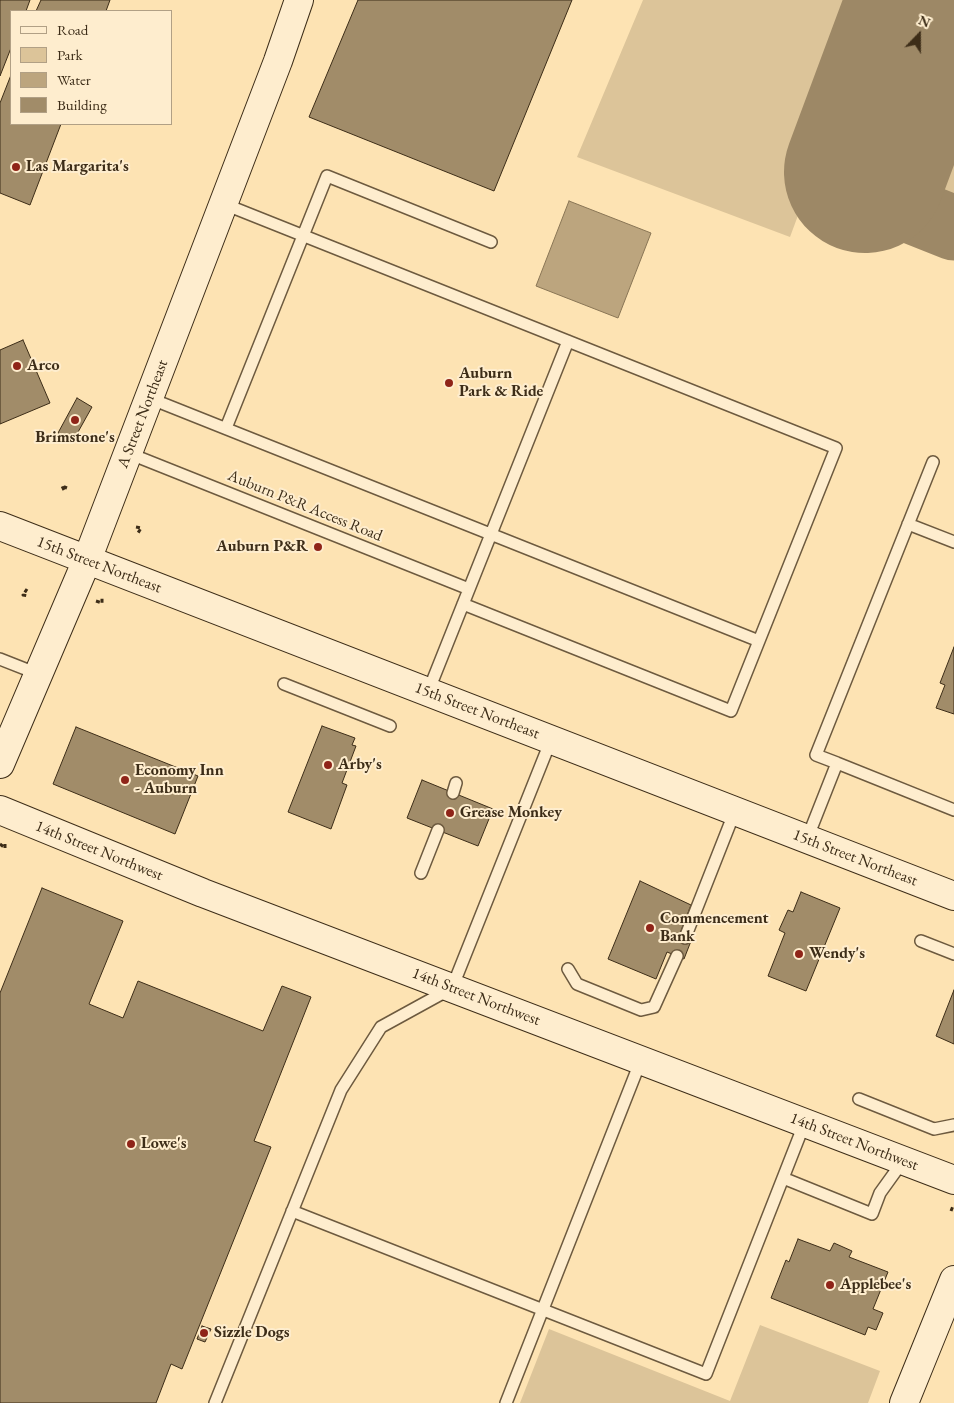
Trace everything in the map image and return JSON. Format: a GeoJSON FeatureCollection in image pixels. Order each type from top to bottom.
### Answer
{"type":"FeatureCollection","features":[{"type":"Feature","properties":{"kind":"street","name":"A Street Northeast"},"geometry":{"type":"LineString","coordinates":[[0,764],[87,560],[224,204],[299,0]]}},
{"type":"Feature","properties":{"kind":"street","name":"15th Street Northeast"},"geometry":{"type":"LineString","coordinates":[[0,526],[954,896]]}},
{"type":"Feature","properties":{"kind":"street","name":"14th Street Northwest"},"geometry":{"type":"LineString","coordinates":[[0,810],[203,894],[805,1122],[903,1161],[953,1193]]}},
{"type":"Feature","properties":{"kind":"street"},"geometry":{"type":"LineString","coordinates":[[904,1403],[954,1280]]}},
{"type":"Feature","properties":{"kind":"lane"},"geometry":{"type":"LineString","coordinates":[[226,428],[327,176],[491,242]]}},
{"type":"Feature","properties":{"kind":"lane"},"geometry":{"type":"LineString","coordinates":[[224,204],[836,448],[731,711],[463,604]]}},
{"type":"Feature","properties":{"kind":"lane"},"geometry":{"type":"LineString","coordinates":[[428,692],[568,341]]}},
{"type":"Feature","properties":{"kind":"lane"},"geometry":{"type":"LineString","coordinates":[[149,398],[759,641]]}},
{"type":"Feature","properties":{"kind":"lane","name":"Auburn P&R Access Road"},"geometry":{"type":"LineString","coordinates":[[128,453],[469,589]]}},
{"type":"Feature","properties":{"kind":"lane"},"geometry":{"type":"LineString","coordinates":[[933,462],[816,755],[954,810]]}},
{"type":"Feature","properties":{"kind":"lane"},"geometry":{"type":"LineString","coordinates":[[908,524],[954,542]]}},
{"type":"Feature","properties":{"kind":"lane"},"geometry":{"type":"LineString","coordinates":[[0,660],[38,674]]}},
{"type":"Feature","properties":{"kind":"lane"},"geometry":{"type":"LineString","coordinates":[[284,684],[390,726]]}},
{"type":"Feature","properties":{"kind":"lane"},"geometry":{"type":"LineString","coordinates":[[216,1403],[341,1090],[381,1027],[452,988],[551,740]]}},
{"type":"Feature","properties":{"kind":"lane"},"geometry":{"type":"LineString","coordinates":[[807,839],[837,763]]}},
{"type":"Feature","properties":{"kind":"lane"},"geometry":{"type":"LineString","coordinates":[[685,938],[736,811]]}},
{"type":"Feature","properties":{"kind":"lane"},"geometry":{"type":"LineString","coordinates":[[421,873],[438,830]]}},
{"type":"Feature","properties":{"kind":"lane"},"geometry":{"type":"LineString","coordinates":[[921,941],[954,954]]}},
{"type":"Feature","properties":{"kind":"lane"},"geometry":{"type":"LineString","coordinates":[[568,970],[577,984],[642,1010],[654,1007],[677,956]]}},
{"type":"Feature","properties":{"kind":"lane"},"geometry":{"type":"LineString","coordinates":[[506,1403],[641,1060]]}},
{"type":"Feature","properties":{"kind":"lane"},"geometry":{"type":"LineString","coordinates":[[859,1099],[934,1129],[954,1125]]}},
{"type":"Feature","properties":{"kind":"lane"},"geometry":{"type":"LineString","coordinates":[[292,1211],[706,1374],[805,1122]]}},
{"type":"Feature","properties":{"kind":"lane"},"geometry":{"type":"LineString","coordinates":[[783,1178],[872,1214],[880,1193],[903,1161]]}},
{"type":"Feature","properties":{"kind":"path"},"geometry":{"type":"LineString","coordinates":[[136,526],[142,528],[138,533]]}},
{"type":"Feature","properties":{"kind":"path"},"geometry":{"type":"LineString","coordinates":[[27,589],[23,595],[28,596]]}},
{"type":"Feature","properties":{"kind":"path"},"geometry":{"type":"LineString","coordinates":[[96,601],[102,603],[102,597]]}},
{"type":"Feature","properties":{"kind":"path"},"geometry":{"type":"LineString","coordinates":[[0,844],[5,848],[5,843]]}},
{"type":"Feature","properties":{"kind":"path"},"geometry":{"type":"LineString","coordinates":[[951,1210],[953,1193]]}},
{"type":"Feature","properties":{"kind":"green space"},"geometry":{"type":"Polygon","coordinates":[[[643,0],[878,0],[790,237],[577,157],[643,0]]]}},
{"type":"Feature","properties":{"kind":"green space"},"geometry":{"type":"Polygon","coordinates":[[[954,81],[954,199],[919,181],[918,167],[954,81]]]}},
{"type":"Feature","properties":{"kind":"green space"},"geometry":{"type":"Polygon","coordinates":[[[760,1325],[880,1371],[868,1403],[520,1403],[549,1329],[730,1401],[760,1325]]]}},
{"type":"Feature","properties":{"kind":"water"},"geometry":{"type":"Polygon","coordinates":[[[569,201],[651,233],[618,318],[536,286],[569,201]]]}},
{"type":"Feature","properties":{"kind":"building"},"geometry":{"type":"Polygon","coordinates":[[[0,0],[30,0],[26,10],[10,10],[10,51],[0,76],[0,0]]]}},
{"type":"Feature","properties":{"kind":"building"},"geometry":{"type":"Polygon","coordinates":[[[41,0],[110,0],[106,10],[36,10],[41,0]]]}},
{"type":"Feature","properties":{"kind":"building"},"geometry":{"type":"Polygon","coordinates":[[[358,0],[572,0],[494,191],[309,117],[358,0]]]}},
{"type":"Feature","properties":{"kind":"building"},"geometry":{"type":"Polygon","coordinates":[[[10,78],[10,125],[61,125],[30,205],[0,193],[0,103],[10,78]]]}},
{"type":"Feature","properties":{"kind":"building","name":"Arco"},"geometry":{"type":"Polygon","coordinates":[[[23,340],[50,403],[0,424],[0,350],[23,340]]]}},
{"type":"Feature","properties":{"kind":"building","name":"Brimstone's"},"geometry":{"type":"Polygon","coordinates":[[[77,398],[92,407],[73,441],[58,433],[77,398]]]}},
{"type":"Feature","properties":{"kind":"building"},"geometry":{"type":"Polygon","coordinates":[[[954,647],[954,714],[936,708],[945,685],[940,683],[954,647]]]}},
{"type":"Feature","properties":{"kind":"building","name":"Arby's"},"geometry":{"type":"Polygon","coordinates":[[[322,726],[355,738],[352,745],[356,746],[342,783],[347,785],[331,829],[288,812],[322,726]]]}},
{"type":"Feature","properties":{"kind":"building","name":"Economy Inn - Auburn"},"geometry":{"type":"Polygon","coordinates":[[[76,727],[198,776],[175,834],[53,784],[76,727]]]}},
{"type":"Feature","properties":{"kind":"building","name":"Grease Monkey"},"geometry":{"type":"Polygon","coordinates":[[[422,780],[493,809],[478,846],[407,818],[422,780]]]}},
{"type":"Feature","properties":{"kind":"building"},"geometry":{"type":"Polygon","coordinates":[[[640,881],[691,905],[679,936],[691,941],[684,959],[667,952],[656,979],[608,959],[640,881]]]}},
{"type":"Feature","properties":{"kind":"building","name":"Lowe's"},"geometry":{"type":"Polygon","coordinates":[[[42,888],[123,921],[89,1004],[123,1018],[138,981],[263,1031],[282,986],[311,997],[254,1141],[271,1147],[182,1369],[171,1364],[156,1403],[0,1403],[0,993],[42,888]]]}},
{"type":"Feature","properties":{"kind":"building","name":"Wendy's"},"geometry":{"type":"Polygon","coordinates":[[[801,892],[840,908],[806,991],[768,976],[785,933],[779,930],[788,910],[793,912],[801,892]]]}},
{"type":"Feature","properties":{"kind":"building"},"geometry":{"type":"Polygon","coordinates":[[[954,990],[954,1044],[936,1036],[954,990]]]}},
{"type":"Feature","properties":{"kind":"building","name":"Applebee's"},"geometry":{"type":"Polygon","coordinates":[[[798,1239],[830,1251],[834,1243],[852,1251],[849,1257],[888,1272],[873,1309],[883,1313],[876,1330],[868,1327],[865,1335],[771,1298],[786,1260],[789,1262],[798,1239]]]}},
{"type":"Feature","properties":{"kind":"building","name":"Sizzle Dogs"},"geometry":{"type":"Polygon","coordinates":[[[202,1326],[211,1329],[205,1342],[197,1339],[202,1326]]]}},
{"type":"Feature","properties":{"kind":"taxiway"},"geometry":{"type":"LineString","coordinates":[[865,172],[881,199],[954,228]]}},
{"type":"Feature","properties":{"kind":"runway"},"geometry":{"type":"LineString","coordinates":[[865,172],[929,0]]}},
{"type":"Feature","properties":{"kind":"place","name":"Las Margarita's"},"geometry":{"type":"Point","coordinates":[16,167]}},
{"type":"Feature","properties":{"kind":"place","name":"Arco"},"geometry":{"type":"Point","coordinates":[17,366]}},
{"type":"Feature","properties":{"kind":"place","name":"Auburn Park & Ride"},"geometry":{"type":"Point","coordinates":[449,383]}},
{"type":"Feature","properties":{"kind":"place","name":"Brimstone's"},"geometry":{"type":"Point","coordinates":[75,420]}},
{"type":"Feature","properties":{"kind":"place","name":"Auburn P&R"},"geometry":{"type":"Point","coordinates":[318,547]}},
{"type":"Feature","properties":{"kind":"place","name":"Arby's"},"geometry":{"type":"Point","coordinates":[328,765]}},
{"type":"Feature","properties":{"kind":"place","name":"Economy Inn - Auburn"},"geometry":{"type":"Point","coordinates":[125,780]}},
{"type":"Feature","properties":{"kind":"place","name":"Grease Monkey"},"geometry":{"type":"Point","coordinates":[450,813]}},
{"type":"Feature","properties":{"kind":"place","name":"Commencement Bank"},"geometry":{"type":"Point","coordinates":[650,928]}},
{"type":"Feature","properties":{"kind":"place","name":"Wendy's"},"geometry":{"type":"Point","coordinates":[799,954]}},
{"type":"Feature","properties":{"kind":"place","name":"Lowe's"},"geometry":{"type":"Point","coordinates":[131,1144]}},
{"type":"Feature","properties":{"kind":"place","name":"Applebee's"},"geometry":{"type":"Point","coordinates":[830,1285]}},
{"type":"Feature","properties":{"kind":"place","name":"Sizzle Dogs"},"geometry":{"type":"Point","coordinates":[204,1333]}}]}
